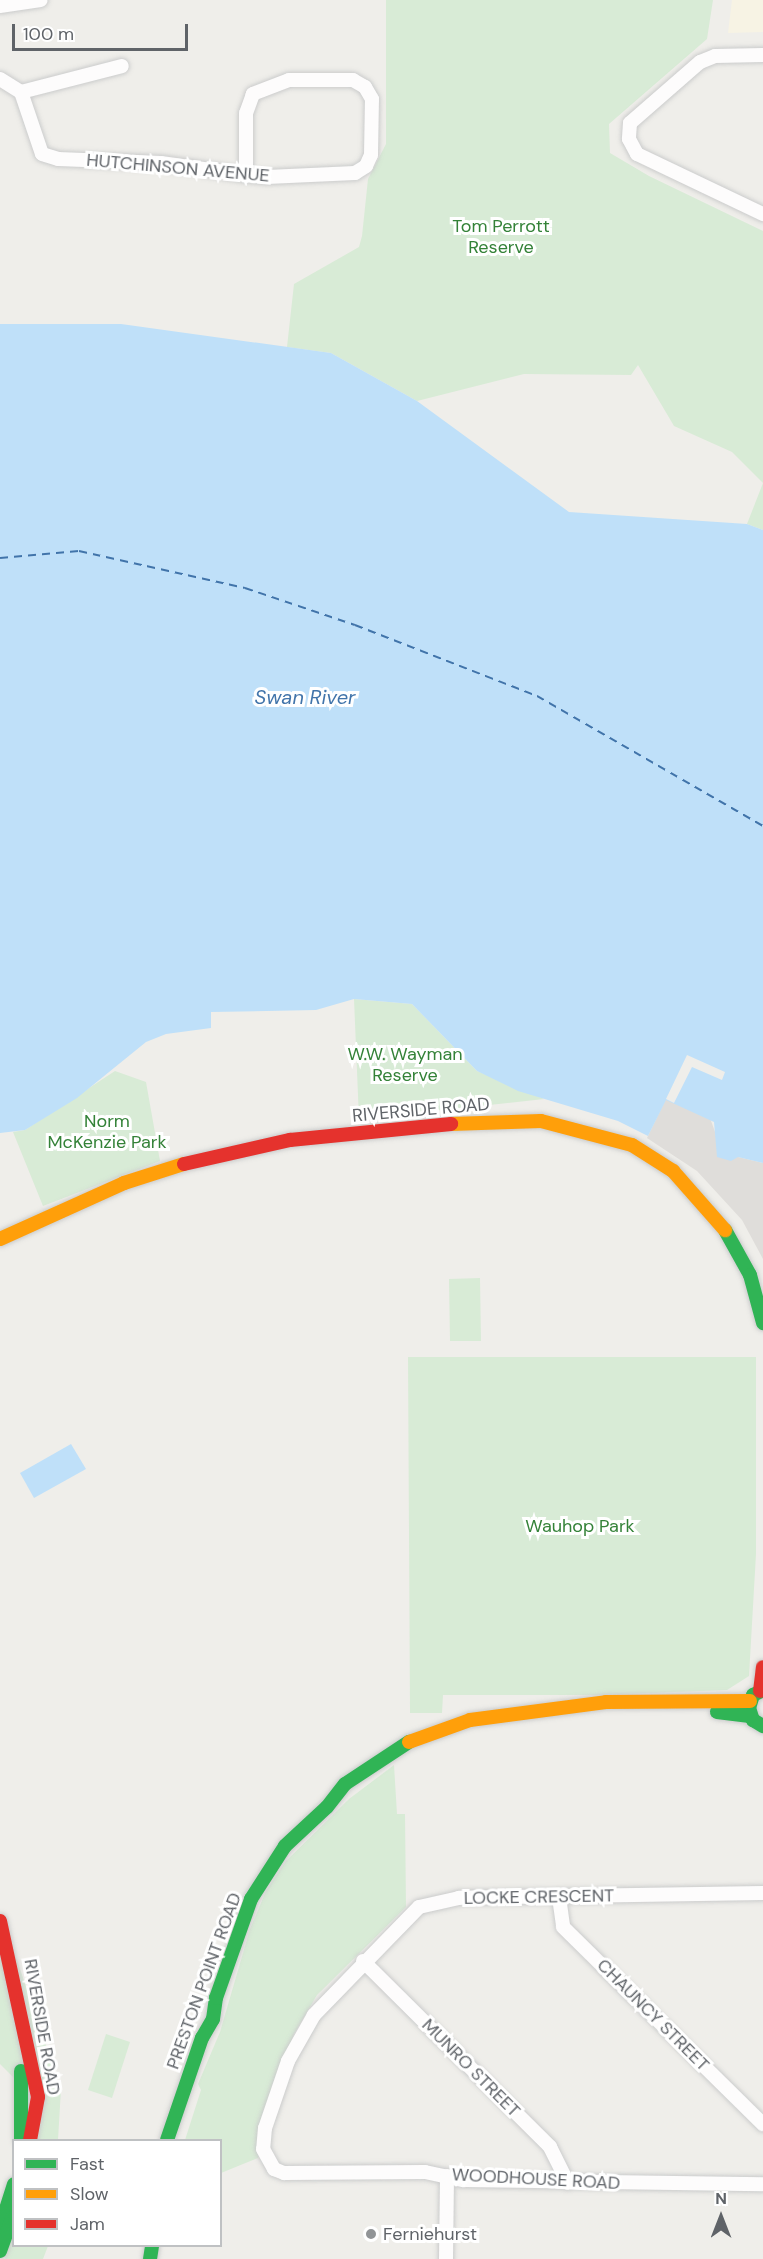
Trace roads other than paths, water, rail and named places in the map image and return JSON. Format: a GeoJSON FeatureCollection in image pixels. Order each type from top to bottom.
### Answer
{"type":"FeatureCollection","features":[{"type":"Feature","properties":{"kind":"main road","name":"RIVERSIDE ROAD"},"geometry":{"type":"LineString","coordinates":[[0,1239],[124,1183],[214,1155],[290,1140],[486,1121],[541,1121],[583,1129],[632,1145],[673,1171],[729,1235],[750,1275],[763,1323]]}},
{"type":"Feature","properties":{"kind":"main road"},"geometry":{"type":"LineString","coordinates":[[759,1725],[758,1694],[763,1667]]}},
{"type":"Feature","properties":{"kind":"main road","name":"PRESTON POINT ROAD"},"geometry":{"type":"LineString","coordinates":[[167,2139],[202,2038],[213,2019],[216,1998],[251,1899],[285,1846],[327,1807],[345,1784],[412,1740],[470,1720],[606,1702],[758,1694]]}},
{"type":"Feature","properties":{"kind":"main road","name":"PRESTON POINT ROAD"},"geometry":{"type":"LineString","coordinates":[[175,2139],[266,1890],[295,1848],[343,1800],[379,1772],[427,1743],[452,1734],[553,1716],[663,1710],[759,1725]]}},
{"type":"Feature","properties":{"kind":"main road","name":"RIVERSIDE ROAD"},"geometry":{"type":"LineString","coordinates":[[0,1921],[10,1954],[38,2097],[30,2139]]}},
{"type":"Feature","properties":{"kind":"main road","name":"RIVERSIDE ROAD"},"geometry":{"type":"LineString","coordinates":[[0,1953],[21,2063],[21,2139]]}},
{"type":"Feature","properties":{"kind":"main road"},"geometry":{"type":"LineString","coordinates":[[0,2228],[12,2190]]}},
{"type":"Feature","properties":{"kind":"main road"},"geometry":{"type":"LineString","coordinates":[[0,2251],[12,2218]]}},
{"type":"Feature","properties":{"kind":"street"},"geometry":{"type":"LineString","coordinates":[[0,6],[41,0]]}},
{"type":"Feature","properties":{"kind":"street"},"geometry":{"type":"LineString","coordinates":[[763,55],[715,56],[699,62],[630,123],[629,139],[637,154],[763,214]]}},
{"type":"Feature","properties":{"kind":"street"},"geometry":{"type":"LineString","coordinates":[[0,79],[21,92],[122,66]]}},
{"type":"Feature","properties":{"kind":"street","name":"HUTCHINSON AVENUE"},"geometry":{"type":"LineString","coordinates":[[21,92],[42,154],[58,159],[161,163],[246,175],[355,173],[366,166],[371,155],[372,99],[365,87],[353,80],[289,80],[253,93],[246,113],[246,175]]}},
{"type":"Feature","properties":{"kind":"street","name":"LOCKE CRESCENT"},"geometry":{"type":"LineString","coordinates":[[274,2169],[264,2158],[265,2128],[288,2061],[314,2015],[363,1961],[418,1906],[459,1898],[763,1893]]}},
{"type":"Feature","properties":{"kind":"street","name":"CHAUNCY STREET"},"geometry":{"type":"LineString","coordinates":[[559,1897],[564,1927],[763,2124]]}},
{"type":"Feature","properties":{"kind":"street","name":"MUNRO STREET"},"geometry":{"type":"LineString","coordinates":[[363,1961],[550,2146],[568,2183]]}},
{"type":"Feature","properties":{"kind":"street","name":"WOODHOUSE ROAD"},"geometry":{"type":"LineString","coordinates":[[274,2169],[284,2174],[425,2172],[447,2176],[568,2183],[763,2184]]}},
{"type":"Feature","properties":{"kind":"street"},"geometry":{"type":"LineString","coordinates":[[446,2259],[447,2176]]}},
{"type":"Feature","properties":{"kind":"water","name":"Swan River"},"geometry":{"type":"Polygon","coordinates":[[[0,324],[121,324],[331,353],[417,401],[569,512],[747,524],[763,530],[763,1163],[738,1157],[731,1161],[717,1157],[714,1122],[666,1100],[648,1136],[618,1121],[518,1091],[477,1071],[412,1004],[354,999],[316,1010],[211,1012],[211,1028],[166,1034],[146,1042],[77,1098],[25,1130],[0,1133],[0,324]]]}},
{"type":"Feature","properties":{"kind":"water"},"geometry":{"type":"Polygon","coordinates":[[[71,1444],[86,1469],[34,1498],[20,1473],[71,1444]]]}},
{"type":"Feature","properties":{"kind":"place","name":"Ferniehurst"},"geometry":{"type":"Point","coordinates":[371,2234]}},
{"type":"Feature","properties":{"kind":"park label","name":"Tom Perrott Reserve"},"geometry":{"type":"Point","coordinates":[501,237]}},
{"type":"Feature","properties":{"kind":"park label","name":"W.W. Wayman Reserve"},"geometry":{"type":"Point","coordinates":[405,1065]}},
{"type":"Feature","properties":{"kind":"park label","name":"Norm McKenzie Park"},"geometry":{"type":"Point","coordinates":[107,1132]}},
{"type":"Feature","properties":{"kind":"park label","name":"Wauhop Park"},"geometry":{"type":"Point","coordinates":[580,1526]}}]}
